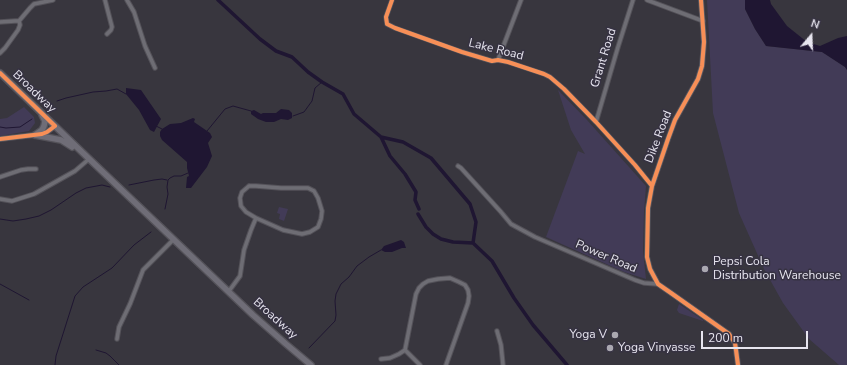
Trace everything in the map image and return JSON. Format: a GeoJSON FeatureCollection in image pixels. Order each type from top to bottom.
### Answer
{"type":"FeatureCollection","features":[{"type":"Feature","properties":{"kind":"main road","name":"Broadway"},"geometry":{"type":"LineString","coordinates":[[0,73],[89,160],[286,344],[311,365]]}},
{"type":"Feature","properties":{"kind":"main road"},"geometry":{"type":"LineString","coordinates":[[35,135],[42,130],[45,124],[44,119],[38,110]]}},
{"type":"Feature","properties":{"kind":"main road"},"geometry":{"type":"LineString","coordinates":[[35,135],[61,140],[83,153]]}},
{"type":"Feature","properties":{"kind":"street"},"geometry":{"type":"LineString","coordinates":[[0,53],[6,48],[18,30],[20,21],[30,8],[34,4],[52,0]]}},
{"type":"Feature","properties":{"kind":"street"},"geometry":{"type":"LineString","coordinates":[[105,0],[112,27],[107,34]]}},
{"type":"Feature","properties":{"kind":"street"},"geometry":{"type":"LineString","coordinates":[[127,0],[134,12],[145,46],[155,68]]}},
{"type":"Feature","properties":{"kind":"street","name":"Lake Road"},"geometry":{"type":"LineString","coordinates":[[392,0],[386,17],[387,24],[395,28],[492,62],[498,60],[508,62],[550,77],[564,89],[596,122],[652,186]]}},
{"type":"Feature","properties":{"kind":"street"},"geometry":{"type":"LineString","coordinates":[[498,60],[521,0]]}},
{"type":"Feature","properties":{"kind":"street","name":"Grant Road"},"geometry":{"type":"LineString","coordinates":[[596,122],[633,0]]}},
{"type":"Feature","properties":{"kind":"street"},"geometry":{"type":"LineString","coordinates":[[647,0],[703,21]]}},
{"type":"Feature","properties":{"kind":"street","name":"Dike Road"},"geometry":{"type":"LineString","coordinates":[[658,284],[648,263],[648,208],[652,186],[675,120],[695,85],[700,72],[704,51],[701,0]]}},
{"type":"Feature","properties":{"kind":"street"},"geometry":{"type":"LineString","coordinates":[[0,22],[20,21]]}},
{"type":"Feature","properties":{"kind":"street"},"geometry":{"type":"LineString","coordinates":[[0,139],[35,135],[47,132],[55,126]]}},
{"type":"Feature","properties":{"kind":"street"},"geometry":{"type":"LineString","coordinates":[[0,199],[12,200],[34,194],[75,171],[89,160]]}},
{"type":"Feature","properties":{"kind":"street","name":"Power Road"},"geometry":{"type":"LineString","coordinates":[[458,166],[501,212],[510,224],[537,238],[630,278],[644,283],[658,284],[670,294],[729,334],[735,343],[738,365]]}},
{"type":"Feature","properties":{"kind":"street"},"geometry":{"type":"LineString","coordinates":[[0,177],[21,170],[36,169]]}},
{"type":"Feature","properties":{"kind":"street"},"geometry":{"type":"LineString","coordinates":[[249,186],[308,188],[314,191],[322,210],[318,227],[310,232],[302,234],[283,230],[256,218],[246,212],[241,206],[240,198],[242,192],[249,186]]}},
{"type":"Feature","properties":{"kind":"street"},"geometry":{"type":"LineString","coordinates":[[229,291],[240,276],[242,257],[250,230],[256,218]]}},
{"type":"Feature","properties":{"kind":"street"},"geometry":{"type":"LineString","coordinates":[[117,339],[119,327],[130,304],[143,270],[174,239]]}},
{"type":"Feature","properties":{"kind":"street"},"geometry":{"type":"LineString","coordinates":[[381,359],[390,358],[405,350],[416,294],[419,288],[428,281],[450,278],[465,285],[469,296],[468,303],[446,365]]}},
{"type":"Feature","properties":{"kind":"street"},"geometry":{"type":"LineString","coordinates":[[497,331],[501,345],[503,365]]}},
{"type":"Feature","properties":{"kind":"street"},"geometry":{"type":"LineString","coordinates":[[405,350],[420,365]]}},
{"type":"Feature","properties":{"kind":"shaded area"},"geometry":{"type":"Polygon","coordinates":[[[707,0],[745,0],[745,9],[766,46],[822,52],[845,67],[847,70],[847,365],[839,365],[809,339],[783,303],[764,269],[739,213],[713,113],[707,0]]]}},
{"type":"Feature","properties":{"kind":"shaded area"},"geometry":{"type":"Polygon","coordinates":[[[745,0],[770,0],[771,4],[787,26],[807,42],[820,46],[838,38],[847,36],[847,70],[845,67],[822,52],[766,46],[745,9],[745,0]]]}},
{"type":"Feature","properties":{"kind":"shaded area"},"geometry":{"type":"Polygon","coordinates":[[[126,88],[141,90],[161,119],[154,132],[150,130],[139,110],[126,94],[126,88]]]}},
{"type":"Feature","properties":{"kind":"shaded area"},"geometry":{"type":"Polygon","coordinates":[[[558,90],[646,186],[643,251],[646,279],[624,272],[546,237],[578,151],[585,154],[571,130],[558,90]]]}},
{"type":"Feature","properties":{"kind":"shaded area"},"geometry":{"type":"Polygon","coordinates":[[[24,107],[34,117],[35,123],[29,131],[0,136],[0,119],[7,118],[24,107]]]}},
{"type":"Feature","properties":{"kind":"shaded area"},"geometry":{"type":"Polygon","coordinates":[[[281,109],[289,110],[292,113],[292,118],[288,120],[281,119],[274,122],[266,122],[251,114],[251,111],[254,110],[261,114],[276,113],[281,109]]]}},
{"type":"Feature","properties":{"kind":"shaded area"},"geometry":{"type":"Polygon","coordinates":[[[193,118],[195,119],[194,122],[210,133],[212,137],[208,143],[212,156],[207,167],[191,188],[186,188],[187,177],[189,176],[187,162],[162,140],[160,132],[170,124],[181,123],[193,118]]]}},
{"type":"Feature","properties":{"kind":"shaded area"},"geometry":{"type":"Polygon","coordinates":[[[279,207],[288,209],[284,221],[279,219],[280,214],[277,213],[279,207]]]}},
{"type":"Feature","properties":{"kind":"shaded area"},"geometry":{"type":"Polygon","coordinates":[[[401,240],[404,242],[406,248],[392,252],[385,252],[381,250],[384,246],[401,240]]]}},
{"type":"Feature","properties":{"kind":"shaded area"},"geometry":{"type":"Polygon","coordinates":[[[679,304],[703,321],[679,313],[677,310],[679,304]]]}},
{"type":"Feature","properties":{"kind":"waterway"},"geometry":{"type":"LineString","coordinates":[[218,0],[260,39],[276,51],[292,57],[308,72],[343,94],[354,114],[381,137],[403,142],[431,158],[470,204],[476,222],[473,243]]}},
{"type":"Feature","properties":{"kind":"waterway"},"geometry":{"type":"LineString","coordinates":[[293,116],[304,112],[312,101],[315,88],[322,82]]}},
{"type":"Feature","properties":{"kind":"waterway"},"geometry":{"type":"LineString","coordinates":[[57,101],[93,92],[117,89],[126,94]]}},
{"type":"Feature","properties":{"kind":"waterway"},"geometry":{"type":"LineString","coordinates":[[207,131],[225,109],[233,106],[251,111]]}},
{"type":"Feature","properties":{"kind":"waterway"},"geometry":{"type":"LineString","coordinates":[[0,127],[20,127],[32,119]]}},
{"type":"Feature","properties":{"kind":"waterway"},"geometry":{"type":"LineString","coordinates":[[156,126],[162,129]]}},
{"type":"Feature","properties":{"kind":"waterway"},"geometry":{"type":"LineString","coordinates":[[381,137],[390,156],[405,174],[416,192],[415,200],[419,209]]}},
{"type":"Feature","properties":{"kind":"waterway"},"geometry":{"type":"LineString","coordinates":[[165,209],[168,194],[168,180],[174,176],[181,176],[188,173]]}},
{"type":"Feature","properties":{"kind":"waterway"},"geometry":{"type":"LineString","coordinates":[[129,185],[154,180],[167,180]]}},
{"type":"Feature","properties":{"kind":"waterway"},"geometry":{"type":"LineString","coordinates":[[0,219],[13,221],[39,216],[86,188],[102,185],[110,187]]}},
{"type":"Feature","properties":{"kind":"waterway"},"geometry":{"type":"LineString","coordinates":[[418,214],[426,227],[433,234],[441,239],[453,242],[473,243],[492,261],[514,298],[533,325],[567,365]]}},
{"type":"Feature","properties":{"kind":"waterway"},"geometry":{"type":"LineString","coordinates":[[55,365],[56,356],[75,296],[83,287],[112,268],[134,245],[151,232]]}},
{"type":"Feature","properties":{"kind":"waterway"},"geometry":{"type":"LineString","coordinates":[[309,348],[335,321],[336,294],[341,284],[349,277],[357,266],[381,250]]}},
{"type":"Feature","properties":{"kind":"waterway"},"geometry":{"type":"LineString","coordinates":[[0,284],[29,300]]}},
{"type":"Feature","properties":{"kind":"waterway"},"geometry":{"type":"LineString","coordinates":[[96,350],[106,353],[119,365]]}},
{"type":"Feature","properties":{"kind":"cycle path"},"geometry":{"type":"LineString","coordinates":[[392,0],[386,17],[387,24],[395,28],[462,52],[492,61],[498,60],[508,62],[550,77],[564,89],[596,122],[652,186]]}},
{"type":"Feature","properties":{"kind":"cycle path"},"geometry":{"type":"LineString","coordinates":[[701,0],[704,42],[702,66],[698,79],[675,120],[652,186],[648,208],[647,257],[650,269],[658,284],[729,334],[735,343],[738,365]]}},
{"type":"Feature","properties":{"kind":"cycle path"},"geometry":{"type":"LineString","coordinates":[[0,73],[55,126],[42,134],[0,139]]}},
{"type":"Feature","properties":{"kind":"place","name":"Pepsi Cola Distribution Warehouse"},"geometry":{"type":"Point","coordinates":[705,269]}},
{"type":"Feature","properties":{"kind":"place","name":"Yoga V"},"geometry":{"type":"Point","coordinates":[615,335]}},
{"type":"Feature","properties":{"kind":"place","name":"Yoga Vinyasse"},"geometry":{"type":"Point","coordinates":[610,348]}}]}
